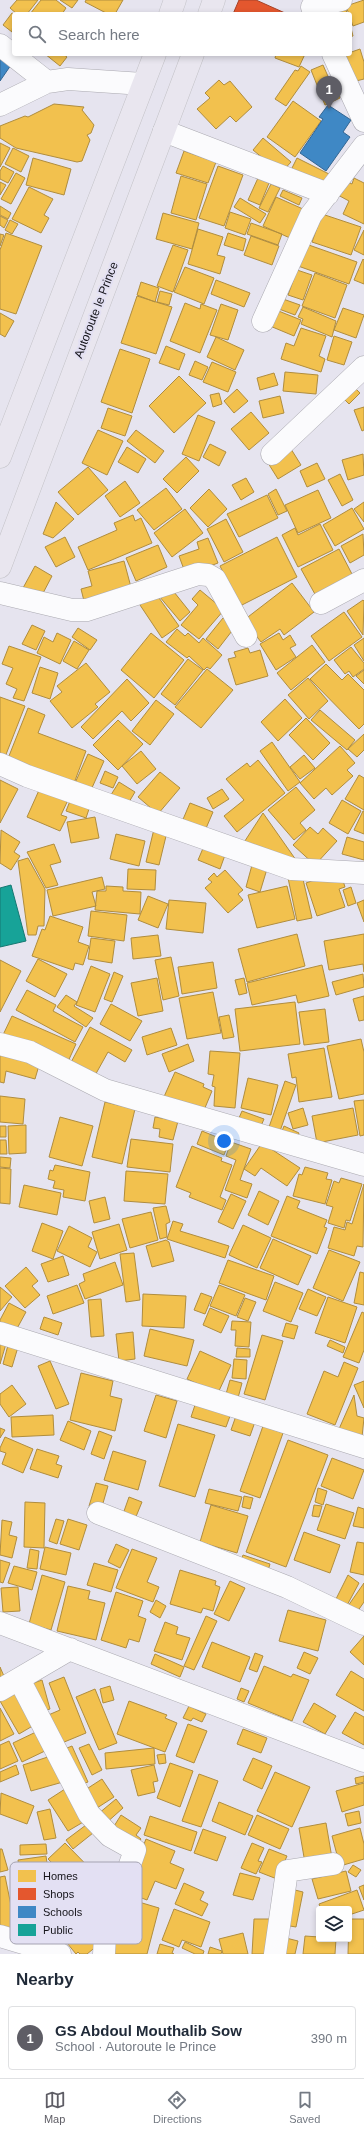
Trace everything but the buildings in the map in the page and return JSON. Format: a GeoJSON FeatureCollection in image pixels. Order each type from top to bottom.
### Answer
{"type":"FeatureCollection","features":[{"type":"Feature","properties":{"kind":"main road"},"geometry":{"type":"LineString","coordinates":[[171,12],[175,0]]}},
{"type":"Feature","properties":{"kind":"main road"},"geometry":{"type":"LineString","coordinates":[[210,12],[214,0]]}},
{"type":"Feature","properties":{"kind":"main road"},"geometry":{"type":"LineString","coordinates":[[0,458],[154,56]]}},
{"type":"Feature","properties":{"kind":"main road","name":"Autoroute le Prince"},"geometry":{"type":"LineString","coordinates":[[0,567],[192,56]]}},
{"type":"Feature","properties":{"kind":"street"},"geometry":{"type":"LineString","coordinates":[[312,7],[341,0]]}},
{"type":"Feature","properties":{"kind":"street"},"geometry":{"type":"LineString","coordinates":[[0,45],[12,54]]}},
{"type":"Feature","properties":{"kind":"street"},"geometry":{"type":"LineString","coordinates":[[14,56],[47,82]]}},
{"type":"Feature","properties":{"kind":"street"},"geometry":{"type":"LineString","coordinates":[[334,56],[364,121]]}},
{"type":"Feature","properties":{"kind":"street"},"geometry":{"type":"LineString","coordinates":[[0,105],[47,82],[68,79],[143,84]]}},
{"type":"Feature","properties":{"kind":"street"},"geometry":{"type":"LineString","coordinates":[[164,131],[328,194]]}},
{"type":"Feature","properties":{"kind":"street"},"geometry":{"type":"LineString","coordinates":[[263,321],[311,215],[364,146]]}},
{"type":"Feature","properties":{"kind":"street"},"geometry":{"type":"LineString","coordinates":[[272,454],[364,367]]}},
{"type":"Feature","properties":{"kind":"street"},"geometry":{"type":"LineString","coordinates":[[0,593],[72,610],[87,610],[198,574],[208,575],[214,579],[246,636]]}},
{"type":"Feature","properties":{"kind":"street"},"geometry":{"type":"LineString","coordinates":[[321,604],[364,580]]}},
{"type":"Feature","properties":{"kind":"street"},"geometry":{"type":"LineString","coordinates":[[0,764],[27,776],[292,869],[364,873]]}},
{"type":"Feature","properties":{"kind":"street"},"geometry":{"type":"LineString","coordinates":[[0,1044],[30,1052],[105,1090],[364,1165]]}},
{"type":"Feature","properties":{"kind":"street"},"geometry":{"type":"LineString","coordinates":[[0,1333],[364,1447]]}},
{"type":"Feature","properties":{"kind":"street"},"geometry":{"type":"LineString","coordinates":[[98,1513],[287,1587],[364,1624]]}},
{"type":"Feature","properties":{"kind":"street"},"geometry":{"type":"LineString","coordinates":[[0,1623],[364,1760]]}},
{"type":"Feature","properties":{"kind":"street"},"geometry":{"type":"LineString","coordinates":[[0,1690],[70,1649]]}},
{"type":"Feature","properties":{"kind":"street"},"geometry":{"type":"LineString","coordinates":[[19,1679],[89,1814],[110,1836],[135,1850],[131,1862]]}},
{"type":"Feature","properties":{"kind":"street"},"geometry":{"type":"LineString","coordinates":[[275,1954],[287,1871],[333,1864]]}},
{"type":"Feature","properties":{"kind":"street"},"geometry":{"type":"LineString","coordinates":[[0,1936],[10,1939]]}},
{"type":"Feature","properties":{"kind":"street"},"geometry":{"type":"LineString","coordinates":[[27,1944],[60,1954]]}},
{"type":"Feature","properties":{"kind":"street"},"geometry":{"type":"LineString","coordinates":[[104,1954],[105,1944]]}},
{"type":"Feature","properties":{"kind":"place","name":"GS Abdoul Mouthalib Sow"},"geometry":{"type":"Point","coordinates":[329,109]}}]}
